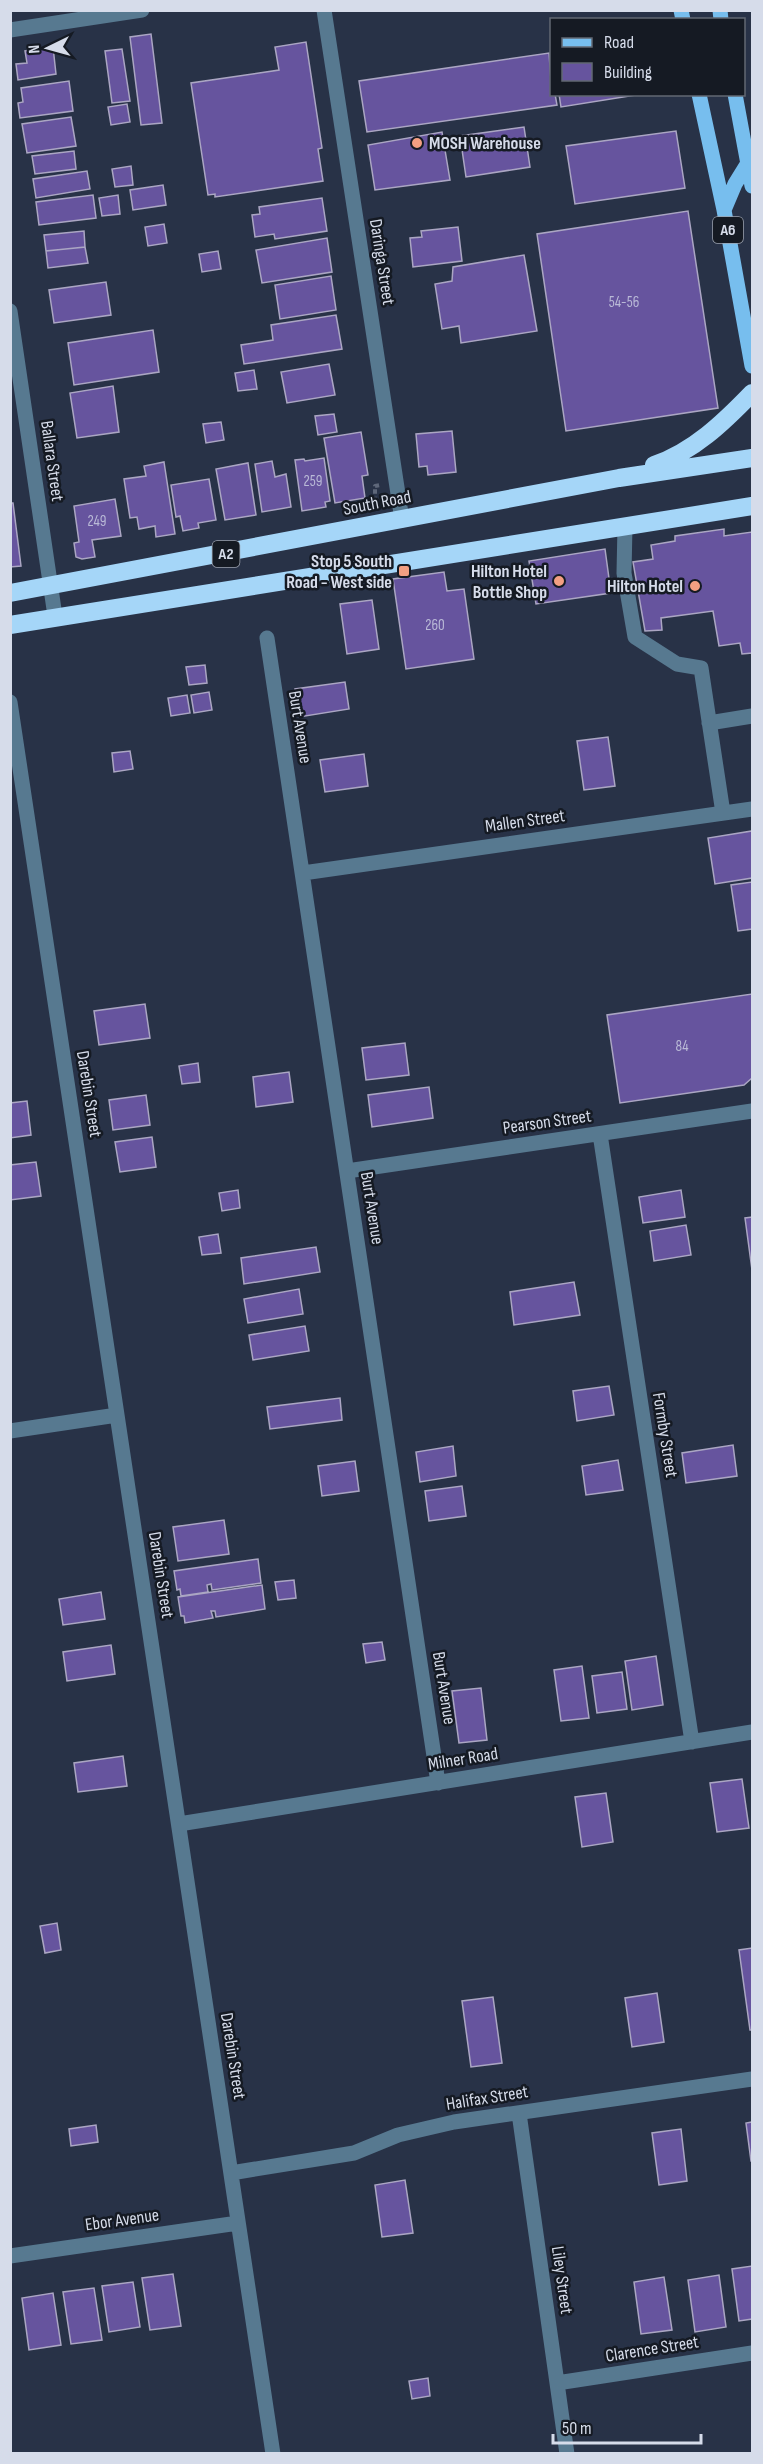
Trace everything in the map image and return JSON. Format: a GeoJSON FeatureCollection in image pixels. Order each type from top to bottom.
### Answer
{"type":"FeatureCollection","features":[{"type":"Feature","properties":{"kind":"highway"},"geometry":{"type":"LineString","coordinates":[[619,478],[669,461],[698,442],[730,416],[753,393]]}},
{"type":"Feature","properties":{"kind":"highway","name":"South Road"},"geometry":{"type":"LineString","coordinates":[[10,593],[619,478],[753,458]]}},
{"type":"Feature","properties":{"kind":"highway","name":"A2"},"geometry":{"type":"LineString","coordinates":[[10,625],[753,506]]}},
{"type":"Feature","properties":{"kind":"main road","name":"A6"},"geometry":{"type":"LineString","coordinates":[[699,96],[724,210],[753,366]]}},
{"type":"Feature","properties":{"kind":"main road"},"geometry":{"type":"LineString","coordinates":[[735,96],[753,186]]}},
{"type":"Feature","properties":{"kind":"main road"},"geometry":{"type":"LineString","coordinates":[[724,210],[735,184],[750,162]]}},
{"type":"Feature","properties":{"kind":"street"},"geometry":{"type":"LineString","coordinates":[[10,30],[142,10]]}},
{"type":"Feature","properties":{"kind":"street","name":"Daringa Street"},"geometry":{"type":"LineString","coordinates":[[324,10],[402,520]]}},
{"type":"Feature","properties":{"kind":"street","name":"Ballara Street"},"geometry":{"type":"LineString","coordinates":[[10,311],[55,616]]}},
{"type":"Feature","properties":{"kind":"street"},"geometry":{"type":"LineString","coordinates":[[625,526],[624,573],[635,637],[677,663],[701,668],[723,813]]}},
{"type":"Feature","properties":{"kind":"street","name":"Burt Avenue"},"geometry":{"type":"LineString","coordinates":[[267,638],[438,1783]]}},
{"type":"Feature","properties":{"kind":"street","name":"Darebin Street"},"geometry":{"type":"LineString","coordinates":[[10,702],[273,2454]]}},
{"type":"Feature","properties":{"kind":"street"},"geometry":{"type":"LineString","coordinates":[[709,723],[753,716]]}},
{"type":"Feature","properties":{"kind":"street","name":"Mallen Street"},"geometry":{"type":"LineString","coordinates":[[303,873],[753,809]]}},
{"type":"Feature","properties":{"kind":"street","name":"Pearson Street"},"geometry":{"type":"LineString","coordinates":[[347,1171],[753,1111]]}},
{"type":"Feature","properties":{"kind":"street","name":"Formby Street"},"geometry":{"type":"LineString","coordinates":[[600,1134],[692,1742]]}},
{"type":"Feature","properties":{"kind":"street"},"geometry":{"type":"LineString","coordinates":[[10,1431],[117,1415]]}},
{"type":"Feature","properties":{"kind":"street","name":"Milner Road"},"geometry":{"type":"LineString","coordinates":[[179,1824],[753,1732]]}},
{"type":"Feature","properties":{"kind":"street","name":"Halifax Street"},"geometry":{"type":"LineString","coordinates":[[231,2173],[354,2152],[398,2135],[454,2122],[753,2079]]}},
{"type":"Feature","properties":{"kind":"street","name":"Liley Street"},"geometry":{"type":"LineString","coordinates":[[519,2113],[567,2454]]}},
{"type":"Feature","properties":{"kind":"street","name":"Ebor Avenue"},"geometry":{"type":"LineString","coordinates":[[10,2256],[238,2223]]}},
{"type":"Feature","properties":{"kind":"street","name":"Clarence Street"},"geometry":{"type":"LineString","coordinates":[[557,2383],[753,2353]]}},
{"type":"Feature","properties":{"kind":"building"},"geometry":{"type":"Polygon","coordinates":[[[151,34],[162,123],[141,125],[130,37],[151,34]]]}},
{"type":"Feature","properties":{"kind":"building"},"geometry":{"type":"Polygon","coordinates":[[[306,42],[322,148],[318,149],[323,181],[215,197],[215,194],[208,195],[191,83],[279,70],[275,47],[306,42]]]}},
{"type":"Feature","properties":{"kind":"building"},"geometry":{"type":"Polygon","coordinates":[[[53,47],[56,74],[18,80],[16,64],[27,63],[25,51],[53,47]]]}},
{"type":"Feature","properties":{"kind":"building"},"geometry":{"type":"Polygon","coordinates":[[[122,49],[130,101],[112,103],[105,51],[122,49]]]}},
{"type":"Feature","properties":{"kind":"building"},"geometry":{"type":"Polygon","coordinates":[[[549,53],[550,96],[555,96],[557,105],[367,132],[359,81],[549,53]]]}},
{"type":"Feature","properties":{"kind":"building"},"geometry":{"type":"Polygon","coordinates":[[[69,81],[73,111],[20,118],[18,103],[23,102],[21,88],[69,81]]]}},
{"type":"Feature","properties":{"kind":"building"},"geometry":{"type":"Polygon","coordinates":[[[559,96],[630,96],[561,107],[559,96]]]}},
{"type":"Feature","properties":{"kind":"building"},"geometry":{"type":"Polygon","coordinates":[[[127,104],[130,122],[111,125],[108,107],[127,104]]]}},
{"type":"Feature","properties":{"kind":"building"},"geometry":{"type":"Polygon","coordinates":[[[71,117],[76,146],[27,153],[22,124],[71,117]]]}},
{"type":"Feature","properties":{"kind":"building"},"geometry":{"type":"Polygon","coordinates":[[[524,127],[530,167],[466,177],[460,136],[524,127]]]}},
{"type":"Feature","properties":{"kind":"building"},"geometry":{"type":"Polygon","coordinates":[[[676,131],[685,188],[575,204],[566,146],[676,131]]]}},
{"type":"Feature","properties":{"kind":"building"},"geometry":{"type":"Polygon","coordinates":[[[442,132],[450,180],[375,190],[368,145],[442,132]]]}},
{"type":"Feature","properties":{"kind":"building"},"geometry":{"type":"Polygon","coordinates":[[[74,151],[76,169],[35,174],[32,156],[74,151]]]}},
{"type":"Feature","properties":{"kind":"building"},"geometry":{"type":"Polygon","coordinates":[[[131,166],[133,185],[115,187],[112,169],[131,166]]]}},
{"type":"Feature","properties":{"kind":"building"},"geometry":{"type":"Polygon","coordinates":[[[87,171],[90,189],[36,198],[33,179],[87,171]]]}},
{"type":"Feature","properties":{"kind":"building"},"geometry":{"type":"Polygon","coordinates":[[[163,185],[166,205],[133,210],[130,190],[163,185]]]}},
{"type":"Feature","properties":{"kind":"building"},"geometry":{"type":"Polygon","coordinates":[[[93,195],[96,218],[39,225],[36,202],[93,195]]]}},
{"type":"Feature","properties":{"kind":"building"},"geometry":{"type":"Polygon","coordinates":[[[118,195],[120,214],[102,216],[99,198],[118,195]]]}},
{"type":"Feature","properties":{"kind":"building"},"geometry":{"type":"Polygon","coordinates":[[[322,198],[327,231],[275,239],[274,234],[255,237],[252,215],[260,214],[259,207],[322,198]]]}},
{"type":"Feature","properties":{"kind":"building"},"geometry":{"type":"Polygon","coordinates":[[[688,211],[718,408],[566,431],[537,234],[688,211]]]}},
{"type":"Feature","properties":{"kind":"building"},"geometry":{"type":"Polygon","coordinates":[[[164,224],[167,243],[148,246],[145,227],[164,224]]]}},
{"type":"Feature","properties":{"kind":"building"},"geometry":{"type":"Polygon","coordinates":[[[458,227],[462,261],[413,267],[410,238],[422,237],[421,231],[458,227]]]}},
{"type":"Feature","properties":{"kind":"building"},"geometry":{"type":"Polygon","coordinates":[[[84,231],[85,247],[46,251],[44,235],[84,231]]]}},
{"type":"Feature","properties":{"kind":"building"},"geometry":{"type":"Polygon","coordinates":[[[327,238],[332,272],[262,283],[256,250],[327,238]]]}},
{"type":"Feature","properties":{"kind":"building"},"geometry":{"type":"Polygon","coordinates":[[[85,247],[88,263],[48,268],[46,251],[85,247]]]}},
{"type":"Feature","properties":{"kind":"building"},"geometry":{"type":"Polygon","coordinates":[[[218,251],[221,269],[202,272],[199,254],[218,251]]]}},
{"type":"Feature","properties":{"kind":"building"},"geometry":{"type":"Polygon","coordinates":[[[524,255],[537,331],[461,343],[459,326],[442,329],[435,284],[452,281],[453,267],[524,255]]]}},
{"type":"Feature","properties":{"kind":"building"},"geometry":{"type":"Polygon","coordinates":[[[331,276],[336,310],[280,319],[275,285],[331,276]]]}},
{"type":"Feature","properties":{"kind":"building"},"geometry":{"type":"Polygon","coordinates":[[[106,282],[111,315],[54,323],[49,290],[106,282]]]}},
{"type":"Feature","properties":{"kind":"building"},"geometry":{"type":"Polygon","coordinates":[[[336,315],[342,349],[244,364],[241,345],[273,340],[271,325],[336,315]]]}},
{"type":"Feature","properties":{"kind":"building"},"geometry":{"type":"Polygon","coordinates":[[[153,330],[159,372],[74,385],[68,343],[153,330]]]}},
{"type":"Feature","properties":{"kind":"building"},"geometry":{"type":"Polygon","coordinates":[[[329,364],[335,395],[287,403],[281,372],[329,364]]]}},
{"type":"Feature","properties":{"kind":"building"},"geometry":{"type":"Polygon","coordinates":[[[254,370],[257,389],[238,391],[235,373],[254,370]]]}},
{"type":"Feature","properties":{"kind":"building"},"geometry":{"type":"Polygon","coordinates":[[[113,386],[119,432],[77,438],[70,393],[113,386]]]}},
{"type":"Feature","properties":{"kind":"building"},"geometry":{"type":"Polygon","coordinates":[[[334,414],[337,432],[318,435],[315,416],[334,414]]]}},
{"type":"Feature","properties":{"kind":"building"},"geometry":{"type":"Polygon","coordinates":[[[221,422],[224,440],[206,443],[203,424],[221,422]]]}},
{"type":"Feature","properties":{"kind":"building"},"geometry":{"type":"Polygon","coordinates":[[[452,431],[456,472],[428,475],[427,466],[419,467],[416,434],[452,431]]]}},
{"type":"Feature","properties":{"kind":"building"},"geometry":{"type":"Polygon","coordinates":[[[361,432],[368,475],[362,476],[365,498],[335,503],[324,438],[361,432]]]}},
{"type":"Feature","properties":{"kind":"building"},"geometry":{"type":"Polygon","coordinates":[[[324,458],[330,501],[325,502],[326,507],[302,511],[295,460],[324,458]]]}},
{"type":"Feature","properties":{"kind":"building"},"geometry":{"type":"Polygon","coordinates":[[[272,461],[275,477],[286,474],[291,507],[262,512],[255,464],[272,461]]]}},
{"type":"Feature","properties":{"kind":"building"},"geometry":{"type":"Polygon","coordinates":[[[164,462],[175,534],[156,537],[155,526],[139,529],[137,517],[130,518],[124,479],[146,476],[144,466],[164,462]]]}},
{"type":"Feature","properties":{"kind":"building"},"geometry":{"type":"Polygon","coordinates":[[[248,463],[256,515],[225,520],[216,469],[248,463]]]}},
{"type":"Feature","properties":{"kind":"building"},"geometry":{"type":"Polygon","coordinates":[[[209,479],[216,520],[198,523],[199,528],[183,531],[180,516],[176,517],[171,485],[209,479]]]}},
{"type":"Feature","properties":{"kind":"building"},"geometry":{"type":"Polygon","coordinates":[[[115,499],[121,536],[92,540],[95,557],[82,559],[76,557],[74,543],[79,542],[74,506],[115,499]]]}},
{"type":"Feature","properties":{"kind":"building"},"geometry":{"type":"Polygon","coordinates":[[[10,503],[13,503],[21,566],[10,567],[10,503]]]}},
{"type":"Feature","properties":{"kind":"building","name":"Hilton Hotel"},"geometry":{"type":"Polygon","coordinates":[[[724,529],[724,536],[752,532],[752,653],[742,654],[740,643],[719,646],[713,611],[661,618],[662,630],[645,631],[633,562],[653,559],[651,545],[675,541],[675,536],[724,529]]]}},
{"type":"Feature","properties":{"kind":"building"},"geometry":{"type":"Polygon","coordinates":[[[605,549],[611,593],[536,604],[529,561],[605,549]]]}},
{"type":"Feature","properties":{"kind":"building"},"geometry":{"type":"Polygon","coordinates":[[[444,572],[447,591],[464,589],[474,659],[406,669],[393,579],[444,572]]]}},
{"type":"Feature","properties":{"kind":"building"},"geometry":{"type":"Polygon","coordinates":[[[372,600],[379,649],[347,654],[340,604],[372,600]]]}},
{"type":"Feature","properties":{"kind":"building"},"geometry":{"type":"Polygon","coordinates":[[[205,665],[207,683],[189,685],[186,667],[205,665]]]}},
{"type":"Feature","properties":{"kind":"building"},"geometry":{"type":"Polygon","coordinates":[[[345,682],[349,709],[299,717],[295,689],[345,682]]]}},
{"type":"Feature","properties":{"kind":"building"},"geometry":{"type":"Polygon","coordinates":[[[209,692],[212,710],[194,713],[191,695],[209,692]]]}},
{"type":"Feature","properties":{"kind":"building"},"geometry":{"type":"Polygon","coordinates":[[[187,695],[190,713],[171,716],[168,698],[187,695]]]}},
{"type":"Feature","properties":{"kind":"building"},"geometry":{"type":"Polygon","coordinates":[[[608,737],[615,786],[584,790],[577,741],[608,737]]]}},
{"type":"Feature","properties":{"kind":"building"},"geometry":{"type":"Polygon","coordinates":[[[130,751],[133,769],[114,772],[112,753],[130,751]]]}},
{"type":"Feature","properties":{"kind":"building"},"geometry":{"type":"Polygon","coordinates":[[[364,754],[368,786],[325,792],[320,760],[364,754]]]}},
{"type":"Feature","properties":{"kind":"building"},"geometry":{"type":"Polygon","coordinates":[[[752,831],[752,878],[715,884],[708,838],[752,831]]]}},
{"type":"Feature","properties":{"kind":"building"},"geometry":{"type":"Polygon","coordinates":[[[752,882],[752,929],[738,931],[731,885],[752,882]]]}},
{"type":"Feature","properties":{"kind":"building"},"geometry":{"type":"Polygon","coordinates":[[[752,994],[752,1078],[744,1085],[620,1103],[607,1015],[752,994]]]}},
{"type":"Feature","properties":{"kind":"building"},"geometry":{"type":"Polygon","coordinates":[[[145,1004],[150,1038],[99,1045],[94,1011],[145,1004]]]}},
{"type":"Feature","properties":{"kind":"building"},"geometry":{"type":"Polygon","coordinates":[[[405,1043],[409,1075],[366,1080],[362,1048],[405,1043]]]}},
{"type":"Feature","properties":{"kind":"building"},"geometry":{"type":"Polygon","coordinates":[[[198,1063],[200,1082],[182,1084],[179,1066],[198,1063]]]}},
{"type":"Feature","properties":{"kind":"building"},"geometry":{"type":"Polygon","coordinates":[[[289,1072],[293,1102],[256,1107],[253,1077],[289,1072]]]}},
{"type":"Feature","properties":{"kind":"building"},"geometry":{"type":"Polygon","coordinates":[[[429,1087],[433,1118],[372,1127],[368,1095],[429,1087]]]}},
{"type":"Feature","properties":{"kind":"building"},"geometry":{"type":"Polygon","coordinates":[[[146,1095],[150,1125],[113,1130],[109,1100],[146,1095]]]}},
{"type":"Feature","properties":{"kind":"building"},"geometry":{"type":"Polygon","coordinates":[[[27,1101],[31,1135],[10,1138],[10,1103],[27,1101]]]}},
{"type":"Feature","properties":{"kind":"building"},"geometry":{"type":"Polygon","coordinates":[[[152,1137],[156,1167],[120,1172],[115,1142],[152,1137]]]}},
{"type":"Feature","properties":{"kind":"building"},"geometry":{"type":"Polygon","coordinates":[[[36,1162],[41,1196],[10,1200],[10,1165],[36,1162]]]}},
{"type":"Feature","properties":{"kind":"building"},"geometry":{"type":"Polygon","coordinates":[[[238,1190],[240,1208],[222,1211],[219,1193],[238,1190]]]}},
{"type":"Feature","properties":{"kind":"building"},"geometry":{"type":"Polygon","coordinates":[[[681,1190],[685,1217],[643,1223],[639,1197],[681,1190]]]}},
{"type":"Feature","properties":{"kind":"building"},"geometry":{"type":"Polygon","coordinates":[[[752,1217],[752,1270],[745,1218],[752,1217]]]}},
{"type":"Feature","properties":{"kind":"building"},"geometry":{"type":"Polygon","coordinates":[[[686,1225],[691,1255],[654,1261],[650,1231],[686,1225]]]}},
{"type":"Feature","properties":{"kind":"building"},"geometry":{"type":"Polygon","coordinates":[[[218,1234],[221,1253],[202,1255],[199,1237],[218,1234]]]}},
{"type":"Feature","properties":{"kind":"building"},"geometry":{"type":"Polygon","coordinates":[[[316,1247],[320,1272],[244,1284],[241,1258],[316,1247]]]}},
{"type":"Feature","properties":{"kind":"building"},"geometry":{"type":"Polygon","coordinates":[[[574,1282],[580,1315],[514,1325],[510,1292],[574,1282]]]}},
{"type":"Feature","properties":{"kind":"building"},"geometry":{"type":"Polygon","coordinates":[[[299,1289],[303,1314],[248,1323],[244,1299],[299,1289]]]}},
{"type":"Feature","properties":{"kind":"building"},"geometry":{"type":"Polygon","coordinates":[[[305,1326],[309,1351],[253,1360],[249,1335],[305,1326]]]}},
{"type":"Feature","properties":{"kind":"building"},"geometry":{"type":"Polygon","coordinates":[[[609,1386],[614,1415],[577,1421],[573,1391],[609,1386]]]}},
{"type":"Feature","properties":{"kind":"building"},"geometry":{"type":"Polygon","coordinates":[[[340,1398],[342,1420],[270,1429],[267,1407],[340,1398]]]}},
{"type":"Feature","properties":{"kind":"building"},"geometry":{"type":"Polygon","coordinates":[[[733,1445],[737,1476],[686,1483],[682,1453],[733,1445]]]}},
{"type":"Feature","properties":{"kind":"building"},"geometry":{"type":"Polygon","coordinates":[[[453,1446],[456,1476],[420,1482],[416,1452],[453,1446]]]}},
{"type":"Feature","properties":{"kind":"building"},"geometry":{"type":"Polygon","coordinates":[[[618,1460],[623,1490],[586,1495],[582,1466],[618,1460]]]}},
{"type":"Feature","properties":{"kind":"building"},"geometry":{"type":"Polygon","coordinates":[[[355,1461],[359,1491],[322,1496],[318,1466],[355,1461]]]}},
{"type":"Feature","properties":{"kind":"building"},"geometry":{"type":"Polygon","coordinates":[[[462,1486],[466,1516],[429,1521],[425,1491],[462,1486]]]}},
{"type":"Feature","properties":{"kind":"building"},"geometry":{"type":"Polygon","coordinates":[[[224,1520],[229,1554],[178,1561],[173,1527],[224,1520]]]}},
{"type":"Feature","properties":{"kind":"building"},"geometry":{"type":"Polygon","coordinates":[[[258,1559],[261,1583],[212,1590],[211,1584],[207,1585],[208,1592],[181,1596],[180,1589],[177,1590],[174,1571],[258,1559]]]}},
{"type":"Feature","properties":{"kind":"building"},"geometry":{"type":"Polygon","coordinates":[[[294,1580],[296,1598],[278,1600],[275,1582],[294,1580]]]}},
{"type":"Feature","properties":{"kind":"building"},"geometry":{"type":"Polygon","coordinates":[[[262,1585],[265,1609],[216,1617],[215,1611],[211,1611],[213,1618],[185,1623],[184,1616],[181,1616],[178,1597],[262,1585]]]}},
{"type":"Feature","properties":{"kind":"building"},"geometry":{"type":"Polygon","coordinates":[[[101,1592],[105,1619],[63,1625],[59,1599],[101,1592]]]}},
{"type":"Feature","properties":{"kind":"building"},"geometry":{"type":"Polygon","coordinates":[[[382,1642],[385,1660],[366,1663],[363,1644],[382,1642]]]}},
{"type":"Feature","properties":{"kind":"building"},"geometry":{"type":"Polygon","coordinates":[[[111,1645],[115,1674],[67,1681],[63,1652],[111,1645]]]}},
{"type":"Feature","properties":{"kind":"building"},"geometry":{"type":"Polygon","coordinates":[[[656,1656],[663,1705],[632,1710],[625,1661],[656,1656]]]}},
{"type":"Feature","properties":{"kind":"building"},"geometry":{"type":"Polygon","coordinates":[[[582,1666],[589,1718],[561,1721],[554,1670],[582,1666]]]}},
{"type":"Feature","properties":{"kind":"building"},"geometry":{"type":"Polygon","coordinates":[[[622,1672],[627,1709],[597,1713],[592,1676],[622,1672]]]}},
{"type":"Feature","properties":{"kind":"building"},"geometry":{"type":"Polygon","coordinates":[[[481,1688],[487,1740],[459,1743],[452,1691],[481,1688]]]}},
{"type":"Feature","properties":{"kind":"building"},"geometry":{"type":"Polygon","coordinates":[[[123,1756],[127,1786],[78,1792],[74,1763],[123,1756]]]}},
{"type":"Feature","properties":{"kind":"building"},"geometry":{"type":"Polygon","coordinates":[[[742,1779],[749,1828],[717,1832],[710,1783],[742,1779]]]}},
{"type":"Feature","properties":{"kind":"building"},"geometry":{"type":"Polygon","coordinates":[[[606,1793],[613,1842],[582,1847],[575,1797],[606,1793]]]}},
{"type":"Feature","properties":{"kind":"building"},"geometry":{"type":"Polygon","coordinates":[[[57,1923],[61,1950],[45,1953],[40,1926],[57,1923]]]}},
{"type":"Feature","properties":{"kind":"building"},"geometry":{"type":"Polygon","coordinates":[[[752,1948],[752,2030],[750,2030],[739,1950],[752,1948]]]}},
{"type":"Feature","properties":{"kind":"building"},"geometry":{"type":"Polygon","coordinates":[[[657,1993],[664,2042],[632,2047],[625,1998],[657,1993]]]}},
{"type":"Feature","properties":{"kind":"building"},"geometry":{"type":"Polygon","coordinates":[[[493,1997],[502,2063],[471,2067],[462,2001],[493,1997]]]}},
{"type":"Feature","properties":{"kind":"building"},"geometry":{"type":"Polygon","coordinates":[[[752,2122],[752,2161],[751,2161],[746,2123],[752,2122]]]}},
{"type":"Feature","properties":{"kind":"building"},"geometry":{"type":"Polygon","coordinates":[[[96,2125],[98,2142],[71,2146],[69,2129],[96,2125]]]}},
{"type":"Feature","properties":{"kind":"building"},"geometry":{"type":"Polygon","coordinates":[[[681,2129],[687,2181],[659,2185],[652,2133],[681,2129]]]}},
{"type":"Feature","properties":{"kind":"building"},"geometry":{"type":"Polygon","coordinates":[[[405,2180],[413,2233],[382,2237],[375,2185],[405,2180]]]}},
{"type":"Feature","properties":{"kind":"building"},"geometry":{"type":"Polygon","coordinates":[[[752,2266],[752,2319],[739,2321],[732,2269],[752,2266]]]}},
{"type":"Feature","properties":{"kind":"building"},"geometry":{"type":"Polygon","coordinates":[[[173,2274],[181,2326],[150,2330],[142,2278],[173,2274]]]}},
{"type":"Feature","properties":{"kind":"building"},"geometry":{"type":"Polygon","coordinates":[[[719,2275],[726,2327],[695,2332],[688,2280],[719,2275]]]}},
{"type":"Feature","properties":{"kind":"building"},"geometry":{"type":"Polygon","coordinates":[[[664,2277],[672,2330],[641,2334],[634,2282],[664,2277]]]}},
{"type":"Feature","properties":{"kind":"building"},"geometry":{"type":"Polygon","coordinates":[[[133,2282],[140,2327],[109,2332],[102,2286],[133,2282]]]}},
{"type":"Feature","properties":{"kind":"building"},"geometry":{"type":"Polygon","coordinates":[[[94,2288],[102,2340],[71,2344],[63,2292],[94,2288]]]}},
{"type":"Feature","properties":{"kind":"building"},"geometry":{"type":"Polygon","coordinates":[[[53,2293],[61,2345],[29,2350],[22,2298],[53,2293]]]}},
{"type":"Feature","properties":{"kind":"building"},"geometry":{"type":"Polygon","coordinates":[[[428,2378],[430,2396],[412,2399],[409,2381],[428,2378]]]}},
{"type":"Feature","properties":{"kind":"place","name":"MOSH Warehouse"},"geometry":{"type":"Point","coordinates":[417,143]}},
{"type":"Feature","properties":{"kind":"place","name":"Stop 5 South Road - West side"},"geometry":{"type":"Point","coordinates":[404,571]}},
{"type":"Feature","properties":{"kind":"place","name":"Hilton Hotel Bottle Shop"},"geometry":{"type":"Point","coordinates":[559,581]}},
{"type":"Feature","properties":{"kind":"place","name":"Hilton Hotel"},"geometry":{"type":"Point","coordinates":[695,586]}}]}
